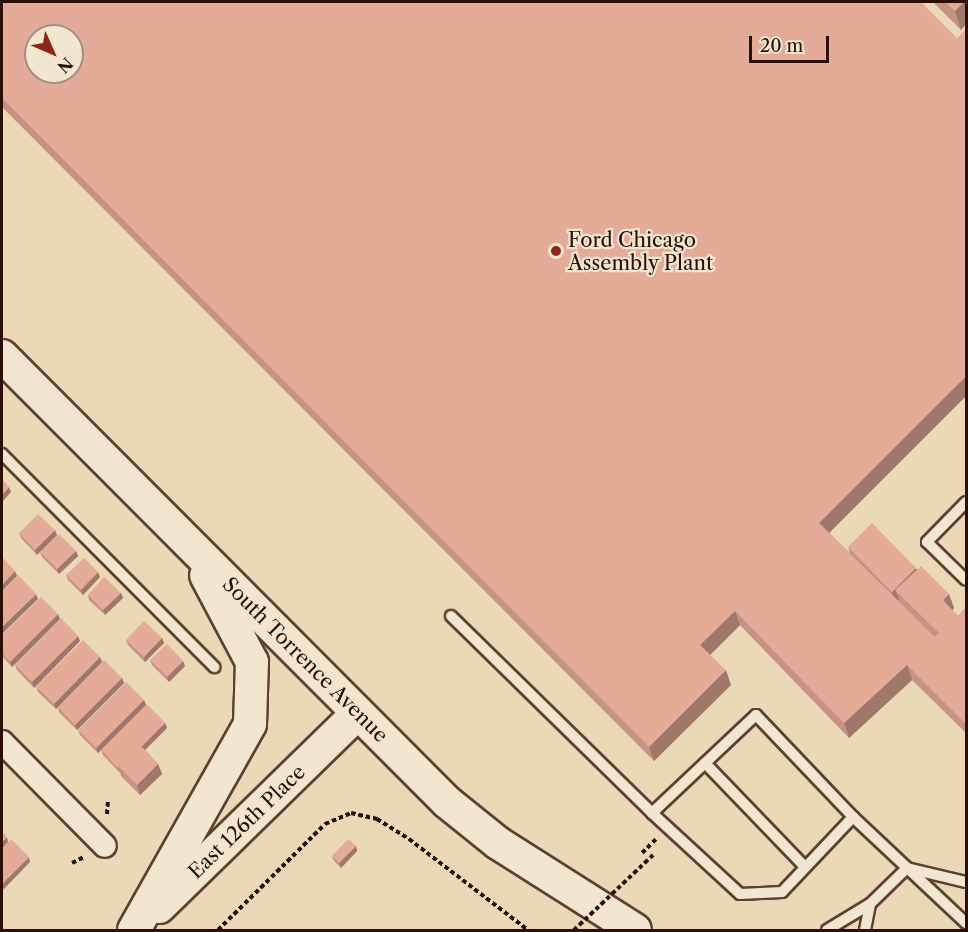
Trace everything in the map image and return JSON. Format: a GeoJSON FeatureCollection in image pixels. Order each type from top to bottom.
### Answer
{"type":"FeatureCollection","features":[{"type":"Feature","properties":{"kind":"main road","name":"South Torrence Avenue"},"geometry":{"type":"LineString","coordinates":[[2,357],[447,802],[498,843],[635,930]]}},
{"type":"Feature","properties":{"kind":"main road"},"geometry":{"type":"LineString","coordinates":[[135,930],[250,724],[252,662],[192,547]]}},
{"type":"Feature","properties":{"kind":"main road","name":"East 126th Place"},"geometry":{"type":"LineString","coordinates":[[135,930],[358,713]]}},
{"type":"Feature","properties":{"kind":"street"},"geometry":{"type":"LineString","coordinates":[[2,742],[105,846]]}},
{"type":"Feature","properties":{"kind":"lane"},"geometry":{"type":"LineString","coordinates":[[2,454],[214,667]]}},
{"type":"Feature","properties":{"kind":"lane"},"geometry":{"type":"LineString","coordinates":[[966,501],[927,542],[966,580]]}},
{"type":"Feature","properties":{"kind":"lane"},"geometry":{"type":"LineString","coordinates":[[451,616],[652,813],[740,894],[782,892],[853,817]]}},
{"type":"Feature","properties":{"kind":"lane"},"geometry":{"type":"LineString","coordinates":[[652,813],[756,715],[853,817],[966,923]]}},
{"type":"Feature","properties":{"kind":"lane"},"geometry":{"type":"LineString","coordinates":[[705,763],[806,867]]}},
{"type":"Feature","properties":{"kind":"lane"},"geometry":{"type":"LineString","coordinates":[[907,868],[966,882]]}},
{"type":"Feature","properties":{"kind":"lane"},"geometry":{"type":"LineString","coordinates":[[827,930],[870,904],[907,868]]}},
{"type":"Feature","properties":{"kind":"lane"},"geometry":{"type":"LineString","coordinates":[[865,930],[870,904]]}},
{"type":"Feature","properties":{"kind":"path"},"geometry":{"type":"LineString","coordinates":[[218,930],[325,824],[351,813],[377,819],[408,839],[528,930]]}},
{"type":"Feature","properties":{"kind":"path"},"geometry":{"type":"LineString","coordinates":[[574,930],[654,853]]}},
{"type":"Feature","properties":{"kind":"building","name":"Ford Chicago Assembly Plant"},"geometry":{"type":"Polygon","coordinates":[[[2,2],[921,2],[957,38],[966,29],[966,376],[819,523],[935,637],[939,633],[895,590],[921,566],[949,594],[943,600],[958,616],[966,607],[966,724],[907,665],[844,723],[735,611],[700,645],[726,670],[649,747],[2,98],[2,2]]]}},
{"type":"Feature","properties":{"kind":"building"},"geometry":{"type":"Polygon","coordinates":[[[945,2],[964,2],[955,11],[945,2]]]}},
{"type":"Feature","properties":{"kind":"building"},"geometry":{"type":"Polygon","coordinates":[[[2,479],[9,487],[2,495],[2,479]]]}},
{"type":"Feature","properties":{"kind":"building"},"geometry":{"type":"Polygon","coordinates":[[[38,514],[55,530],[35,550],[19,533],[38,514]]]}},
{"type":"Feature","properties":{"kind":"building"},"geometry":{"type":"Polygon","coordinates":[[[872,523],[916,568],[892,592],[848,547],[872,523]]]}},
{"type":"Feature","properties":{"kind":"building"},"geometry":{"type":"Polygon","coordinates":[[[59,534],[76,551],[57,569],[40,552],[59,534]]]}},
{"type":"Feature","properties":{"kind":"building"},"geometry":{"type":"Polygon","coordinates":[[[2,557],[15,571],[2,585],[2,557]]]}},
{"type":"Feature","properties":{"kind":"building"},"geometry":{"type":"Polygon","coordinates":[[[84,558],[98,572],[81,590],[66,575],[84,558]]]}},
{"type":"Feature","properties":{"kind":"building"},"geometry":{"type":"Polygon","coordinates":[[[18,575],[36,594],[2,627],[2,591],[18,575]]]}},
{"type":"Feature","properties":{"kind":"building"},"geometry":{"type":"Polygon","coordinates":[[[104,577],[121,593],[103,610],[88,595],[104,577]]]}},
{"type":"Feature","properties":{"kind":"building"},"geometry":{"type":"Polygon","coordinates":[[[41,597],[58,614],[10,662],[2,653],[2,635],[41,597]]]}},
{"type":"Feature","properties":{"kind":"building"},"geometry":{"type":"Polygon","coordinates":[[[61,618],[78,636],[32,682],[15,665],[61,618]]]}},
{"type":"Feature","properties":{"kind":"building"},"geometry":{"type":"Polygon","coordinates":[[[144,621],[162,638],[144,657],[126,640],[144,621]]]}},
{"type":"Feature","properties":{"kind":"building"},"geometry":{"type":"Polygon","coordinates":[[[83,640],[100,657],[54,704],[36,687],[83,640]]]}},
{"type":"Feature","properties":{"kind":"building"},"geometry":{"type":"Polygon","coordinates":[[[167,644],[183,661],[167,677],[150,660],[167,644]]]}},
{"type":"Feature","properties":{"kind":"building"},"geometry":{"type":"Polygon","coordinates":[[[104,660],[122,678],[75,725],[58,707],[104,660]]]}},
{"type":"Feature","properties":{"kind":"building"},"geometry":{"type":"Polygon","coordinates":[[[126,682],[144,700],[96,748],[78,730],[126,682]]]}},
{"type":"Feature","properties":{"kind":"building"},"geometry":{"type":"Polygon","coordinates":[[[147,704],[165,723],[118,768],[101,750],[147,704]]]}},
{"type":"Feature","properties":{"kind":"building"},"geometry":{"type":"Polygon","coordinates":[[[140,745],[158,764],[137,785],[118,766],[140,745]]]}},
{"type":"Feature","properties":{"kind":"building"},"geometry":{"type":"Polygon","coordinates":[[[2,832],[7,837],[2,842],[2,832]]]}},
{"type":"Feature","properties":{"kind":"building"},"geometry":{"type":"Polygon","coordinates":[[[11,839],[29,857],[2,884],[2,849],[11,839]]]}},
{"type":"Feature","properties":{"kind":"building"},"geometry":{"type":"Polygon","coordinates":[[[348,839],[356,846],[339,863],[332,856],[348,839]]]}},
{"type":"Feature","properties":{"kind":"place","name":"Ford Chicago Assembly Plant"},"geometry":{"type":"Point","coordinates":[556,251]}}]}
